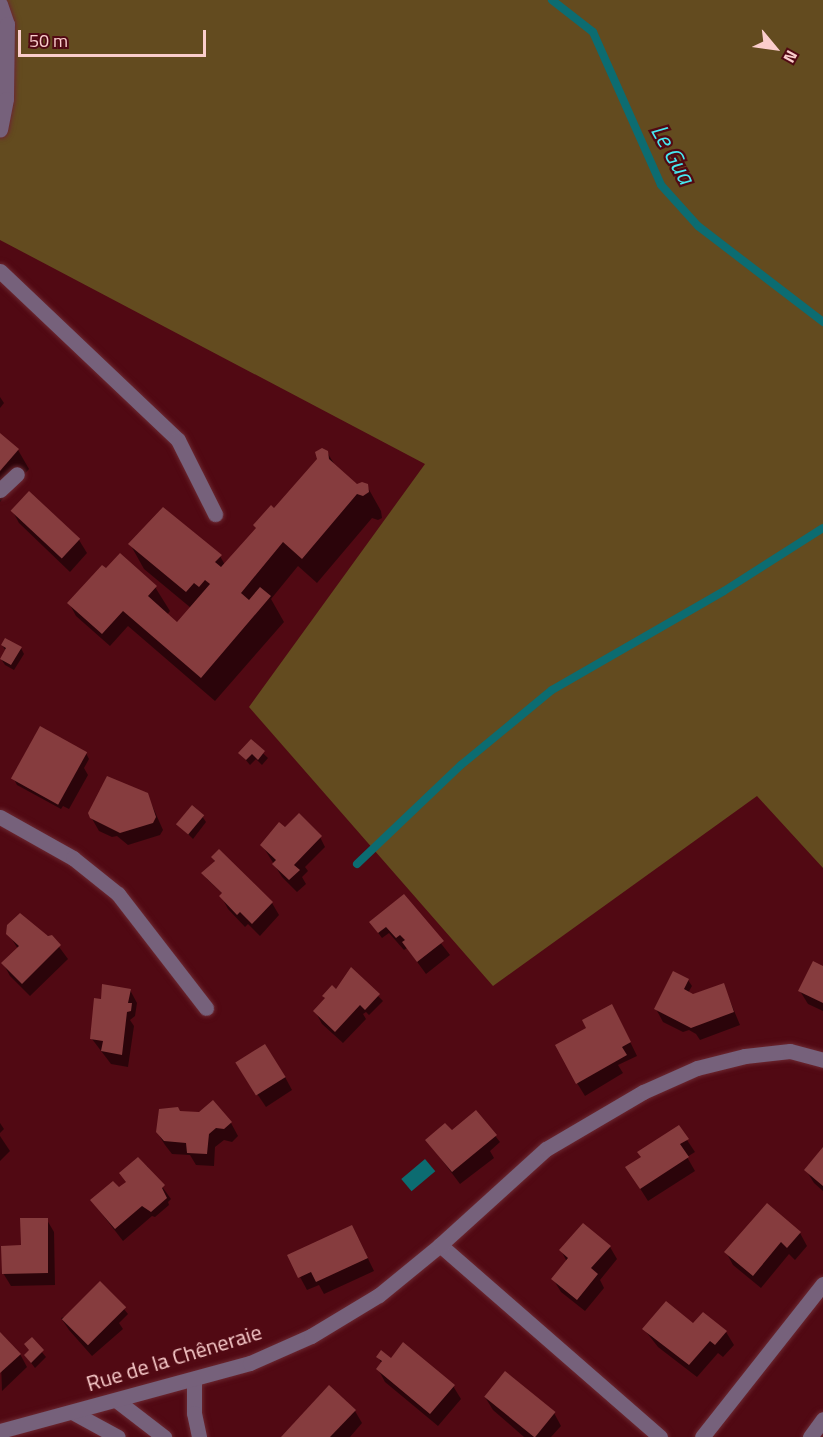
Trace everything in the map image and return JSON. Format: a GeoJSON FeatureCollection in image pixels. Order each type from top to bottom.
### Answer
{"type":"FeatureCollection","features":[{"type":"Feature","properties":{"kind":"street"},"geometry":{"type":"LineString","coordinates":[[0,4],[7,24],[6,99],[0,129]]}},
{"type":"Feature","properties":{"kind":"street"},"geometry":{"type":"LineString","coordinates":[[0,271],[178,440],[215,514]]}},
{"type":"Feature","properties":{"kind":"street"},"geometry":{"type":"LineString","coordinates":[[0,490],[17,474]]}},
{"type":"Feature","properties":{"kind":"street"},"geometry":{"type":"LineString","coordinates":[[0,817],[73,858],[118,894],[206,1008]]}},
{"type":"Feature","properties":{"kind":"street","name":"Rue de la Chêneraie"},"geometry":{"type":"LineString","coordinates":[[0,1431],[250,1363],[311,1336],[379,1295],[440,1245],[546,1149],[643,1092],[697,1068],[745,1056],[790,1051],[823,1060]]}},
{"type":"Feature","properties":{"kind":"street"},"geometry":{"type":"LineString","coordinates":[[440,1245],[660,1437]]}},
{"type":"Feature","properties":{"kind":"street"},"geometry":{"type":"LineString","coordinates":[[702,1437],[823,1284]]}},
{"type":"Feature","properties":{"kind":"street"},"geometry":{"type":"LineString","coordinates":[[194,1380],[194,1413],[199,1437]]}},
{"type":"Feature","properties":{"kind":"street"},"geometry":{"type":"LineString","coordinates":[[116,1400],[164,1437]]}},
{"type":"Feature","properties":{"kind":"street"},"geometry":{"type":"LineString","coordinates":[[72,1412],[118,1437]]}},
{"type":"Feature","properties":{"kind":"street"},"geometry":{"type":"LineString","coordinates":[[810,1437],[823,1419]]}},
{"type":"Feature","properties":{"kind":"shaded area"},"geometry":{"type":"Polygon","coordinates":[[[0,0],[823,0],[823,868],[757,796],[493,986],[249,707],[425,464],[0,240],[0,0]]]}},
{"type":"Feature","properties":{"kind":"water"},"geometry":{"type":"Polygon","coordinates":[[[425,1159],[435,1171],[412,1191],[401,1179],[425,1159]]]}},
{"type":"Feature","properties":{"kind":"building"},"geometry":{"type":"Polygon","coordinates":[[[0,433],[19,449],[0,471],[0,433]]]}},
{"type":"Feature","properties":{"kind":"building"},"geometry":{"type":"Polygon","coordinates":[[[322,448],[328,451],[329,459],[357,484],[362,482],[368,484],[369,492],[363,496],[357,494],[302,559],[283,542],[241,593],[249,600],[260,587],[271,596],[201,678],[123,611],[102,634],[67,603],[102,565],[106,568],[120,553],[157,586],[148,596],[177,622],[210,584],[205,580],[199,587],[194,583],[186,592],[128,544],[163,507],[222,555],[215,562],[221,567],[256,528],[253,525],[271,505],[274,508],[317,459],[315,452],[322,448]]]}},
{"type":"Feature","properties":{"kind":"building"},"geometry":{"type":"Polygon","coordinates":[[[29,491],[80,539],[62,558],[11,511],[29,491]]]}},
{"type":"Feature","properties":{"kind":"building"},"geometry":{"type":"Polygon","coordinates":[[[5,638],[22,647],[11,665],[0,659],[6,648],[1,645],[5,638]]]}},
{"type":"Feature","properties":{"kind":"building"},"geometry":{"type":"Polygon","coordinates":[[[40,726],[87,752],[58,805],[11,778],[40,726]]]}},
{"type":"Feature","properties":{"kind":"building"},"geometry":{"type":"Polygon","coordinates":[[[251,739],[265,751],[258,760],[252,754],[246,760],[238,753],[251,739]]]}},
{"type":"Feature","properties":{"kind":"building"},"geometry":{"type":"Polygon","coordinates":[[[107,776],[148,793],[156,817],[153,823],[120,833],[90,818],[88,813],[107,776]]]}},
{"type":"Feature","properties":{"kind":"building"},"geometry":{"type":"Polygon","coordinates":[[[192,805],[204,815],[188,834],[176,824],[192,805]]]}},
{"type":"Feature","properties":{"kind":"building"},"geometry":{"type":"Polygon","coordinates":[[[299,813],[322,836],[294,865],[300,870],[289,880],[272,864],[276,860],[260,845],[279,822],[285,827],[299,813]]]}},
{"type":"Feature","properties":{"kind":"building"},"geometry":{"type":"Polygon","coordinates":[[[219,849],[273,902],[252,924],[240,912],[237,915],[219,896],[222,893],[201,873],[215,861],[211,857],[219,849]]]}},
{"type":"Feature","properties":{"kind":"building"},"geometry":{"type":"Polygon","coordinates":[[[404,894],[444,941],[417,962],[402,942],[405,940],[400,935],[396,938],[386,927],[378,933],[369,922],[404,894]]]}},
{"type":"Feature","properties":{"kind":"building"},"geometry":{"type":"Polygon","coordinates":[[[20,913],[48,936],[52,935],[61,945],[22,984],[1,963],[19,946],[6,934],[7,925],[20,913]]]}},
{"type":"Feature","properties":{"kind":"building"},"geometry":{"type":"Polygon","coordinates":[[[813,961],[823,966],[823,1003],[798,991],[813,961]]]}},
{"type":"Feature","properties":{"kind":"building"},"geometry":{"type":"Polygon","coordinates":[[[351,967],[380,994],[365,1010],[360,1005],[335,1032],[313,1011],[325,998],[322,996],[332,985],[336,989],[351,967]]]}},
{"type":"Feature","properties":{"kind":"building"},"geometry":{"type":"Polygon","coordinates":[[[673,971],[689,979],[684,989],[693,994],[724,983],[734,1012],[691,1028],[654,1009],[673,971]]]}},
{"type":"Feature","properties":{"kind":"building"},"geometry":{"type":"Polygon","coordinates":[[[102,984],[131,989],[128,1003],[132,1003],[131,1011],[127,1012],[122,1055],[101,1051],[103,1041],[90,1039],[94,998],[101,999],[102,984]]]}},
{"type":"Feature","properties":{"kind":"building"},"geometry":{"type":"Polygon","coordinates":[[[612,1004],[631,1042],[622,1047],[627,1055],[576,1084],[555,1045],[586,1028],[582,1020],[612,1004]]]}},
{"type":"Feature","properties":{"kind":"building"},"geometry":{"type":"Polygon","coordinates":[[[265,1044],[286,1077],[256,1096],[235,1063],[265,1044]]]}},
{"type":"Feature","properties":{"kind":"building"},"geometry":{"type":"Polygon","coordinates":[[[213,1100],[232,1122],[224,1129],[216,1128],[209,1134],[207,1154],[187,1153],[186,1143],[164,1141],[156,1132],[159,1109],[178,1107],[180,1111],[199,1112],[213,1100]]]}},
{"type":"Feature","properties":{"kind":"building"},"geometry":{"type":"Polygon","coordinates":[[[476,1110],[497,1135],[452,1172],[425,1140],[445,1123],[452,1130],[476,1110]]]}},
{"type":"Feature","properties":{"kind":"building"},"geometry":{"type":"Polygon","coordinates":[[[679,1125],[689,1139],[680,1144],[689,1157],[640,1189],[625,1167],[641,1157],[637,1152],[679,1125]]]}},
{"type":"Feature","properties":{"kind":"building"},"geometry":{"type":"Polygon","coordinates":[[[823,1147],[823,1186],[804,1170],[823,1147]]]}},
{"type":"Feature","properties":{"kind":"building"},"geometry":{"type":"Polygon","coordinates":[[[138,1157],[165,1185],[162,1188],[167,1198],[151,1212],[142,1206],[115,1229],[90,1200],[113,1181],[119,1187],[126,1182],[119,1173],[138,1157]]]}},
{"type":"Feature","properties":{"kind":"building"},"geometry":{"type":"Polygon","coordinates":[[[767,1203],[801,1232],[787,1248],[781,1242],[753,1276],[724,1252],[767,1203]]]}},
{"type":"Feature","properties":{"kind":"building"},"geometry":{"type":"Polygon","coordinates":[[[20,1218],[48,1218],[48,1273],[2,1274],[1,1246],[21,1245],[20,1218]]]}},
{"type":"Feature","properties":{"kind":"building"},"geometry":{"type":"Polygon","coordinates":[[[583,1223],[611,1246],[591,1268],[598,1274],[577,1300],[551,1279],[568,1258],[559,1250],[583,1223]]]}},
{"type":"Feature","properties":{"kind":"building"},"geometry":{"type":"Polygon","coordinates":[[[352,1225],[368,1258],[316,1282],[311,1272],[298,1278],[287,1255],[352,1225]]]}},
{"type":"Feature","properties":{"kind":"building"},"geometry":{"type":"Polygon","coordinates":[[[100,1281],[126,1307],[88,1345],[62,1319],[100,1281]]]}},
{"type":"Feature","properties":{"kind":"building"},"geometry":{"type":"Polygon","coordinates":[[[666,1301],[693,1323],[703,1312],[727,1331],[715,1345],[710,1341],[689,1365],[642,1329],[666,1301]]]}},
{"type":"Feature","properties":{"kind":"building"},"geometry":{"type":"Polygon","coordinates":[[[0,1332],[21,1354],[0,1373],[0,1332]]]}},
{"type":"Feature","properties":{"kind":"building"},"geometry":{"type":"Polygon","coordinates":[[[32,1337],[44,1350],[31,1363],[24,1355],[29,1350],[24,1344],[32,1337]]]}},
{"type":"Feature","properties":{"kind":"building"},"geometry":{"type":"Polygon","coordinates":[[[403,1342],[455,1385],[430,1414],[376,1369],[382,1361],[376,1357],[381,1350],[391,1358],[403,1342]]]}},
{"type":"Feature","properties":{"kind":"building"},"geometry":{"type":"Polygon","coordinates":[[[505,1371],[556,1412],[534,1437],[484,1397],[505,1371]]]}},
{"type":"Feature","properties":{"kind":"building"},"geometry":{"type":"Polygon","coordinates":[[[329,1385],[356,1410],[330,1437],[281,1437],[329,1385]]]}},
{"type":"Feature","properties":{"kind":"waterway","name":"Le Gua"},"geometry":{"type":"LineString","coordinates":[[552,0],[593,32],[661,185],[698,226],[823,322]]}},
{"type":"Feature","properties":{"kind":"waterway"},"geometry":{"type":"LineString","coordinates":[[357,864],[461,765],[552,690],[724,591],[823,528]]}}]}
